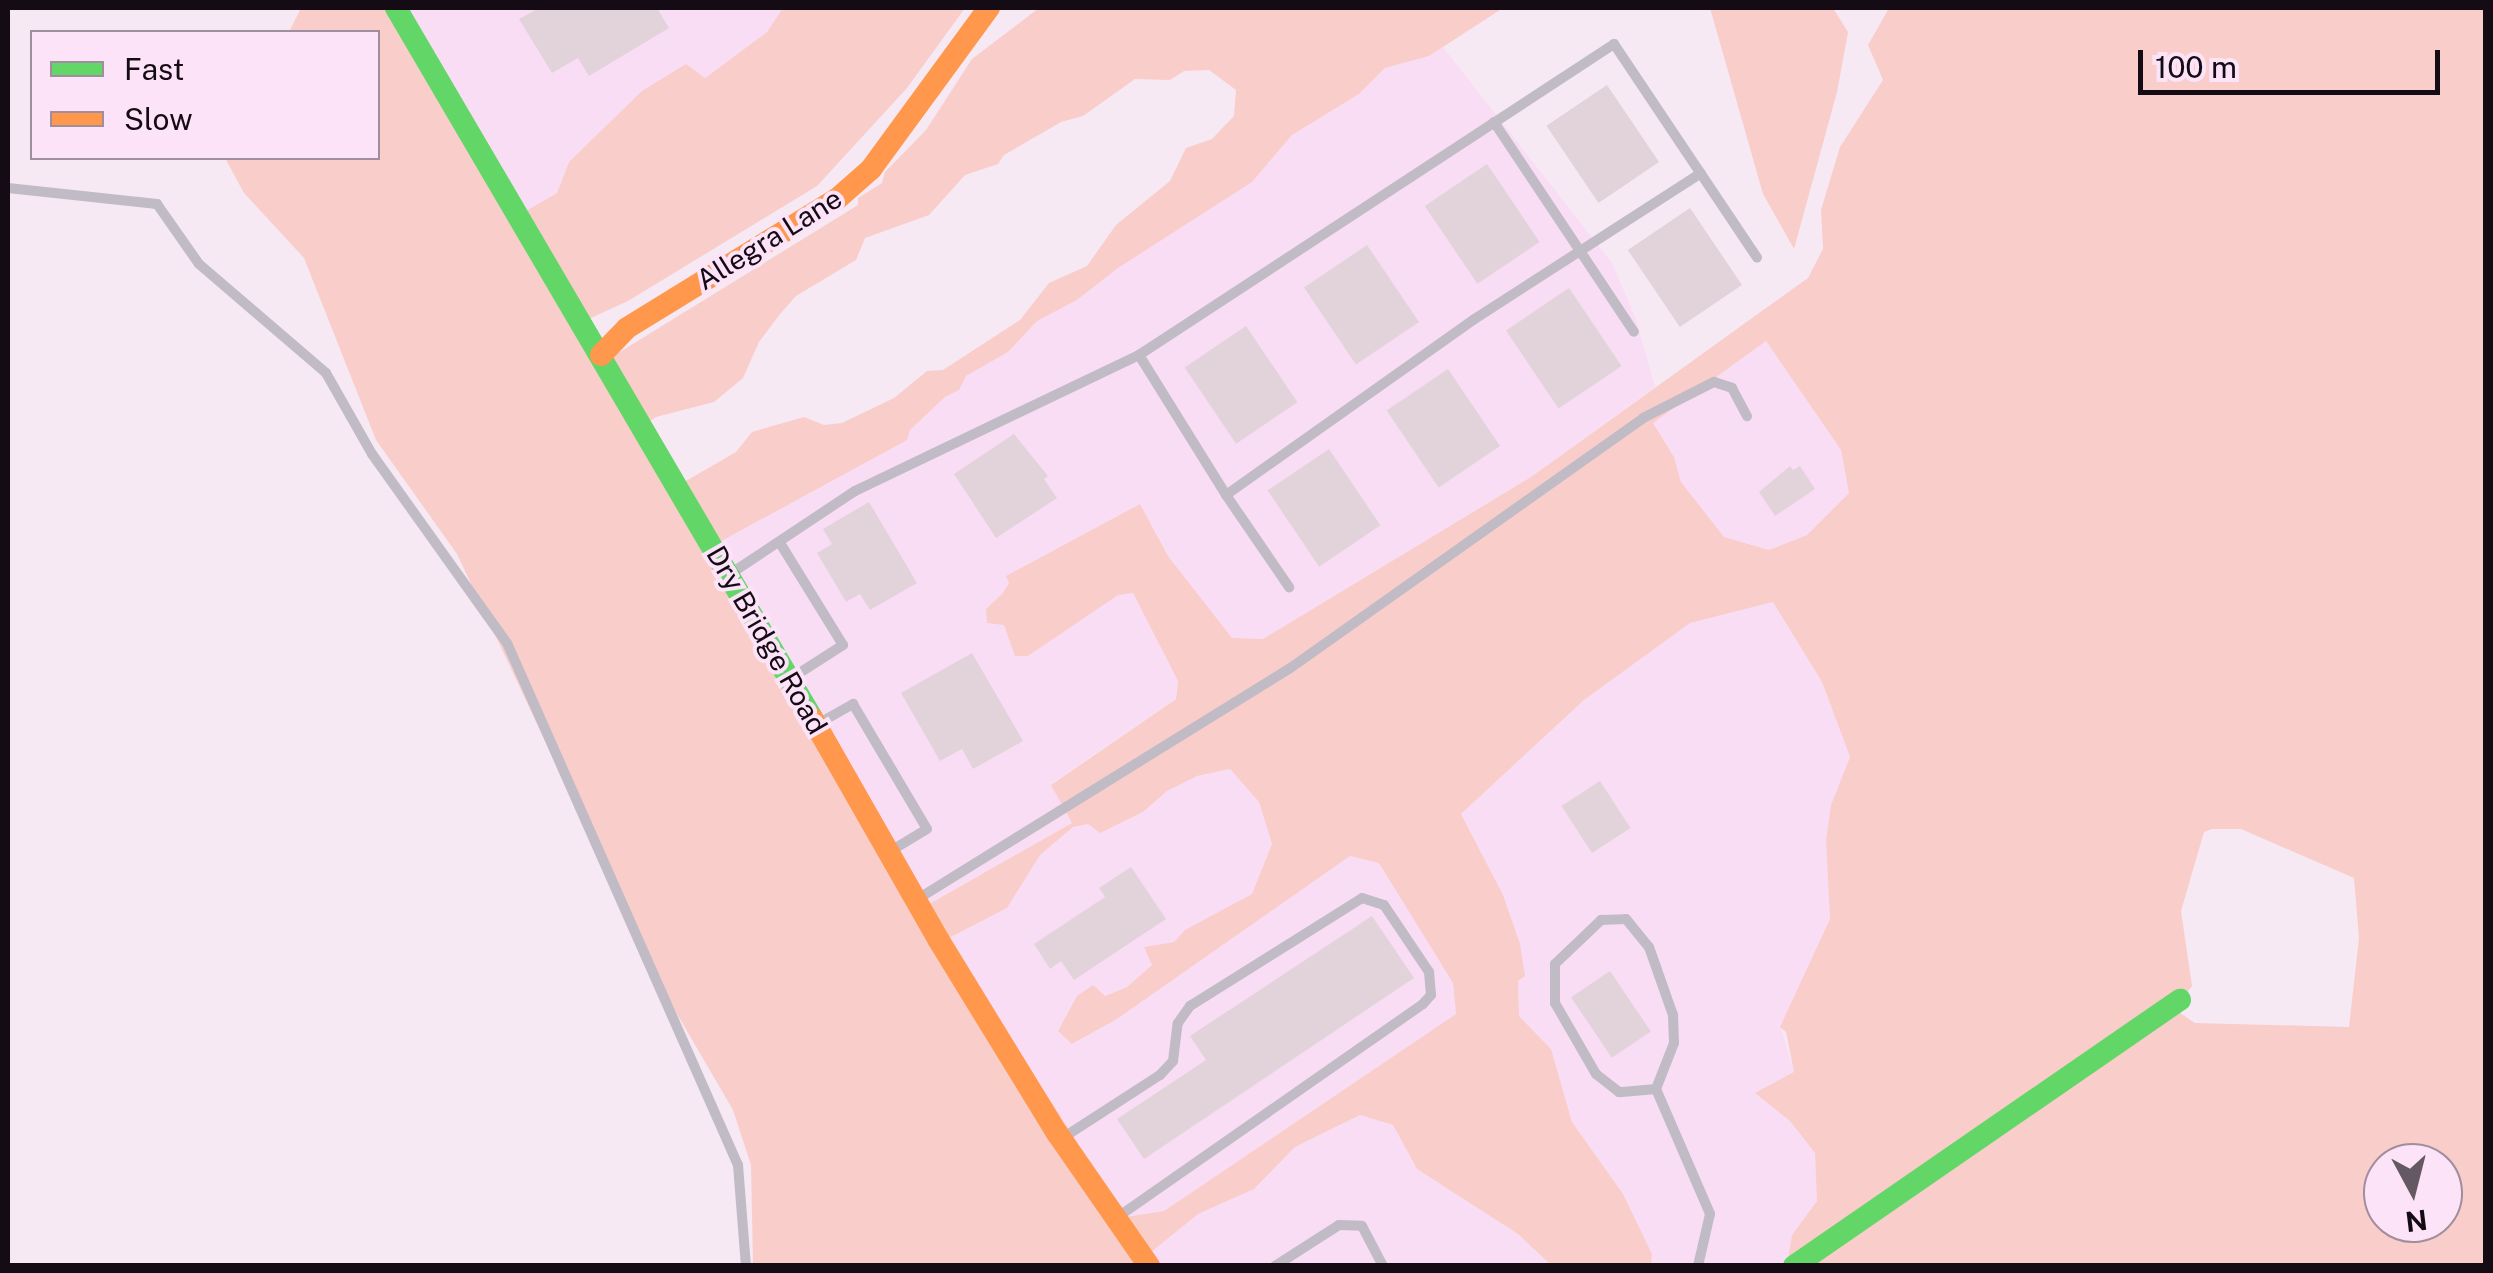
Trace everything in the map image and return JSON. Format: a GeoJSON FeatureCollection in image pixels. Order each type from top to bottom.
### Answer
{"type":"FeatureCollection","features":[{"type":"Feature","properties":{"kind":"street","name":"Dry Bridge Road"},"geometry":{"type":"LineString","coordinates":[[396,8],[730,574],[916,900],[1061,1139],[1149,1266]]}},
{"type":"Feature","properties":{"kind":"street","name":"Allegra Lane"},"geometry":{"type":"LineString","coordinates":[[601,355],[627,328],[837,199],[871,168],[989,8]]}},
{"type":"Feature","properties":{"kind":"street"},"geometry":{"type":"LineString","coordinates":[[1794,1266],[2180,1000]]}},
{"type":"Feature","properties":{"kind":"lane"},"geometry":{"type":"LineString","coordinates":[[730,574],[855,492],[1139,355],[1614,44],[1757,258]]}},
{"type":"Feature","properties":{"kind":"lane"},"geometry":{"type":"LineString","coordinates":[[1494,122],[1634,332]]}},
{"type":"Feature","properties":{"kind":"lane"},"geometry":{"type":"LineString","coordinates":[[1226,496],[1474,320],[1700,173]]}},
{"type":"Feature","properties":{"kind":"lane"},"geometry":{"type":"LineString","coordinates":[[8,188],[157,204],[199,264],[326,373],[372,454],[507,643],[738,1165],[746,1266]]}},
{"type":"Feature","properties":{"kind":"lane"},"geometry":{"type":"LineString","coordinates":[[1139,355],[1226,496],[1289,588]]}},
{"type":"Feature","properties":{"kind":"lane"},"geometry":{"type":"LineString","coordinates":[[916,900],[1289,669],[1643,418],[1714,382],[1732,388],[1748,416]]}},
{"type":"Feature","properties":{"kind":"lane"},"geometry":{"type":"LineString","coordinates":[[780,543],[842,644],[789,680]]}},
{"type":"Feature","properties":{"kind":"lane"},"geometry":{"type":"LineString","coordinates":[[815,726],[853,704],[927,829],[888,852]]}},
{"type":"Feature","properties":{"kind":"lane"},"geometry":{"type":"LineString","coordinates":[[1061,1139],[1160,1075],[1172,1062],[1178,1024],[1190,1006],[1362,898],[1384,904],[1430,972],[1431,995],[1116,1219]]}},
{"type":"Feature","properties":{"kind":"lane"},"geometry":{"type":"LineString","coordinates":[[1656,1088],[1620,1092],[1596,1074],[1555,1003],[1555,964],[1601,920],[1626,918],[1649,946],[1674,1015],[1674,1043],[1656,1088],[1710,1214],[1698,1266]]}},
{"type":"Feature","properties":{"kind":"lane"},"geometry":{"type":"LineString","coordinates":[[1275,1266],[1339,1225],[1362,1226],[1383,1266]]}},
{"type":"Feature","properties":{"kind":"shaded area"},"geometry":{"type":"Polygon","coordinates":[[[301,8],[398,8],[521,214],[557,193],[569,162],[642,91],[686,64],[705,78],[767,32],[783,8],[965,8],[907,88],[817,186],[628,301],[582,322],[607,360],[858,205],[858,198],[882,183],[885,172],[926,130],[972,59],[1039,8],[1503,8],[1429,56],[1385,68],[1359,94],[1292,135],[1252,182],[1118,268],[1077,300],[1037,321],[1008,352],[966,376],[959,390],[945,397],[910,430],[907,440],[716,544],[922,908],[1072,823],[1051,785],[1176,699],[1178,681],[1133,593],[1118,595],[1028,656],[1015,656],[1004,625],[987,623],[986,609],[1003,593],[1009,583],[1006,576],[1140,504],[1168,556],[1232,638],[1263,639],[1531,477],[1808,278],[1823,249],[1821,210],[1840,147],[1883,80],[1868,45],[1889,8],[2485,8],[2485,1265],[1787,1265],[1792,1235],[1817,1201],[1815,1153],[1790,1121],[1755,1093],[1794,1072],[1786,1032],[1780,1027],[1830,919],[1826,840],[1831,805],[1850,757],[1822,682],[1773,602],[1690,623],[1584,700],[1461,814],[1503,895],[1520,944],[1525,976],[1518,981],[1519,1016],[1551,1049],[1572,1122],[1623,1194],[1652,1254],[1651,1265],[1551,1265],[1518,1234],[1417,1169],[1393,1125],[1360,1115],[1295,1147],[1254,1189],[1198,1214],[1145,1257],[1149,1265],[753,1265],[751,1165],[733,1110],[659,983],[457,554],[376,440],[304,258],[244,193],[226,160],[380,160],[380,30],[290,30],[301,8]],[[1209,70],[1184,71],[1170,80],[1135,79],[1083,116],[1061,122],[1004,155],[998,164],[965,175],[929,215],[865,238],[856,260],[796,296],[780,314],[759,342],[743,378],[714,402],[656,417],[644,425],[679,485],[736,452],[752,432],[804,417],[824,425],[842,423],[894,398],[927,371],[943,370],[1020,320],[1049,283],[1087,266],[1116,225],[1170,181],[1186,148],[1212,139],[1234,116],[1236,90],[1209,70]],[[1766,341],[1653,423],[1674,457],[1681,482],[1724,537],[1769,550],[1807,535],[1849,493],[1841,450],[1766,341]],[[1230,769],[1197,776],[1167,791],[1143,812],[1100,833],[1088,824],[1073,827],[1040,855],[1007,908],[947,939],[1125,1217],[1164,1211],[1456,1014],[1453,983],[1379,863],[1350,856],[1117,1019],[1072,1044],[1058,1031],[1077,996],[1093,985],[1105,996],[1127,987],[1152,965],[1144,947],[1174,942],[1185,930],[1252,894],[1272,844],[1259,802],[1230,769]],[[2241,829],[2204,832],[2181,911],[2192,986],[2174,1009],[2195,1023],[2349,1027],[2359,938],[2354,878],[2241,829]]]}},
{"type":"Feature","properties":{"kind":"shaded area"},"geometry":{"type":"Polygon","coordinates":[[[398,8],[786,8],[767,32],[704,78],[569,162],[557,193],[521,215],[398,8]]]}},
{"type":"Feature","properties":{"kind":"shaded area"},"geometry":{"type":"Polygon","coordinates":[[[1710,8],[1833,8],[1848,32],[1837,92],[1794,249],[1763,194],[1710,8]]]}},
{"type":"Feature","properties":{"kind":"shaded area"},"geometry":{"type":"Polygon","coordinates":[[[1443,47],[1612,263],[1636,319],[1655,387],[1531,477],[1263,639],[1232,638],[1168,556],[1140,504],[1007,577],[1009,583],[1003,593],[986,609],[988,623],[1004,625],[1028,656],[1119,594],[1133,593],[1178,681],[1175,699],[1051,784],[1072,823],[921,908],[716,544],[907,439],[910,430],[945,397],[959,390],[966,376],[1008,352],[1037,321],[1077,300],[1118,268],[1252,182],[1292,135],[1359,94],[1385,68],[1429,56],[1443,47]]]}},
{"type":"Feature","properties":{"kind":"shaded area"},"geometry":{"type":"Polygon","coordinates":[[[1766,341],[1841,450],[1849,493],[1807,535],[1769,550],[1724,537],[1681,482],[1674,457],[1653,423],[1766,341]]]}},
{"type":"Feature","properties":{"kind":"shaded area"},"geometry":{"type":"Polygon","coordinates":[[[1773,602],[1822,682],[1850,757],[1831,805],[1826,840],[1830,919],[1781,1027],[1794,1072],[1778,1084],[1790,1121],[1815,1153],[1817,1201],[1792,1235],[1787,1265],[1651,1265],[1652,1254],[1623,1194],[1572,1122],[1551,1049],[1519,1016],[1518,980],[1461,814],[1584,700],[1690,623],[1773,602]]]}},
{"type":"Feature","properties":{"kind":"shaded area"},"geometry":{"type":"Polygon","coordinates":[[[1230,769],[1259,802],[1272,845],[1252,894],[1186,930],[1174,942],[1145,947],[1152,965],[1127,987],[1104,996],[1093,985],[1077,997],[1073,1044],[1117,1019],[1350,856],[1379,862],[1453,983],[1456,1014],[1164,1211],[1125,1217],[947,939],[1007,908],[1040,855],[1073,827],[1088,823],[1100,833],[1143,812],[1167,791],[1197,776],[1230,769]]]}},
{"type":"Feature","properties":{"kind":"shaded area"},"geometry":{"type":"Polygon","coordinates":[[[1360,1115],[1393,1125],[1417,1169],[1518,1234],[1551,1265],[1149,1266],[1144,1257],[1198,1214],[1254,1189],[1295,1147],[1360,1115]]]}},
{"type":"Feature","properties":{"kind":"building"},"geometry":{"type":"Polygon","coordinates":[[[539,8],[657,8],[669,28],[589,76],[578,58],[552,73],[519,19],[539,8]]]}},
{"type":"Feature","properties":{"kind":"building"},"geometry":{"type":"Polygon","coordinates":[[[1607,85],[1659,162],[1598,203],[1546,126],[1607,85]]]}},
{"type":"Feature","properties":{"kind":"building"},"geometry":{"type":"Polygon","coordinates":[[[1487,164],[1540,242],[1477,284],[1425,206],[1487,164]]]}},
{"type":"Feature","properties":{"kind":"building"},"geometry":{"type":"Polygon","coordinates":[[[1690,208],[1742,285],[1680,327],[1628,250],[1690,208]]]}},
{"type":"Feature","properties":{"kind":"building"},"geometry":{"type":"Polygon","coordinates":[[[1367,245],[1419,322],[1356,365],[1304,287],[1367,245]]]}},
{"type":"Feature","properties":{"kind":"building"},"geometry":{"type":"Polygon","coordinates":[[[1569,288],[1622,366],[1559,408],[1506,330],[1569,288]]]}},
{"type":"Feature","properties":{"kind":"building"},"geometry":{"type":"Polygon","coordinates":[[[1246,326],[1297,402],[1236,444],[1185,367],[1246,326]]]}},
{"type":"Feature","properties":{"kind":"building"},"geometry":{"type":"Polygon","coordinates":[[[1448,369],[1500,446],[1439,487],[1387,410],[1448,369]]]}},
{"type":"Feature","properties":{"kind":"building"},"geometry":{"type":"Polygon","coordinates":[[[1014,434],[1048,476],[1044,479],[1057,498],[996,538],[954,474],[1014,434]]]}},
{"type":"Feature","properties":{"kind":"building"},"geometry":{"type":"Polygon","coordinates":[[[1329,449],[1380,525],[1319,567],[1268,490],[1329,449]]]}},
{"type":"Feature","properties":{"kind":"building"},"geometry":{"type":"Polygon","coordinates":[[[1790,466],[1793,470],[1800,466],[1815,489],[1775,516],[1759,492],[1790,466]]]}},
{"type":"Feature","properties":{"kind":"building"},"geometry":{"type":"Polygon","coordinates":[[[869,502],[917,583],[870,610],[860,594],[846,602],[817,553],[832,544],[823,529],[869,502]]]}},
{"type":"Feature","properties":{"kind":"building"},"geometry":{"type":"Polygon","coordinates":[[[972,653],[1023,741],[973,769],[962,749],[940,761],[901,693],[972,653]]]}},
{"type":"Feature","properties":{"kind":"building"},"geometry":{"type":"Polygon","coordinates":[[[1600,781],[1630,828],[1592,853],[1561,806],[1600,781]]]}},
{"type":"Feature","properties":{"kind":"building"},"geometry":{"type":"Polygon","coordinates":[[[1131,867],[1166,919],[1074,980],[1061,961],[1050,969],[1034,944],[1105,897],[1099,888],[1131,867]]]}},
{"type":"Feature","properties":{"kind":"building"},"geometry":{"type":"Polygon","coordinates":[[[1372,916],[1414,978],[1144,1159],[1117,1119],[1206,1060],[1190,1036],[1372,916]]]}},
{"type":"Feature","properties":{"kind":"building"},"geometry":{"type":"Polygon","coordinates":[[[1610,971],[1651,1032],[1612,1058],[1571,997],[1610,971]]]}},
{"type":"Feature","properties":{"kind":"traffic: fast"},"geometry":{"type":"LineString","coordinates":[[396,8],[812,718]]}},
{"type":"Feature","properties":{"kind":"traffic: fast"},"geometry":{"type":"LineString","coordinates":[[1794,1266],[2180,1000]]}},
{"type":"Feature","properties":{"kind":"traffic: slow"},"geometry":{"type":"LineString","coordinates":[[601,355],[627,328],[837,199],[871,169],[989,8]]}},
{"type":"Feature","properties":{"kind":"traffic: slow"},"geometry":{"type":"LineString","coordinates":[[812,718],[938,939],[1057,1133],[1149,1266]]}}]}
